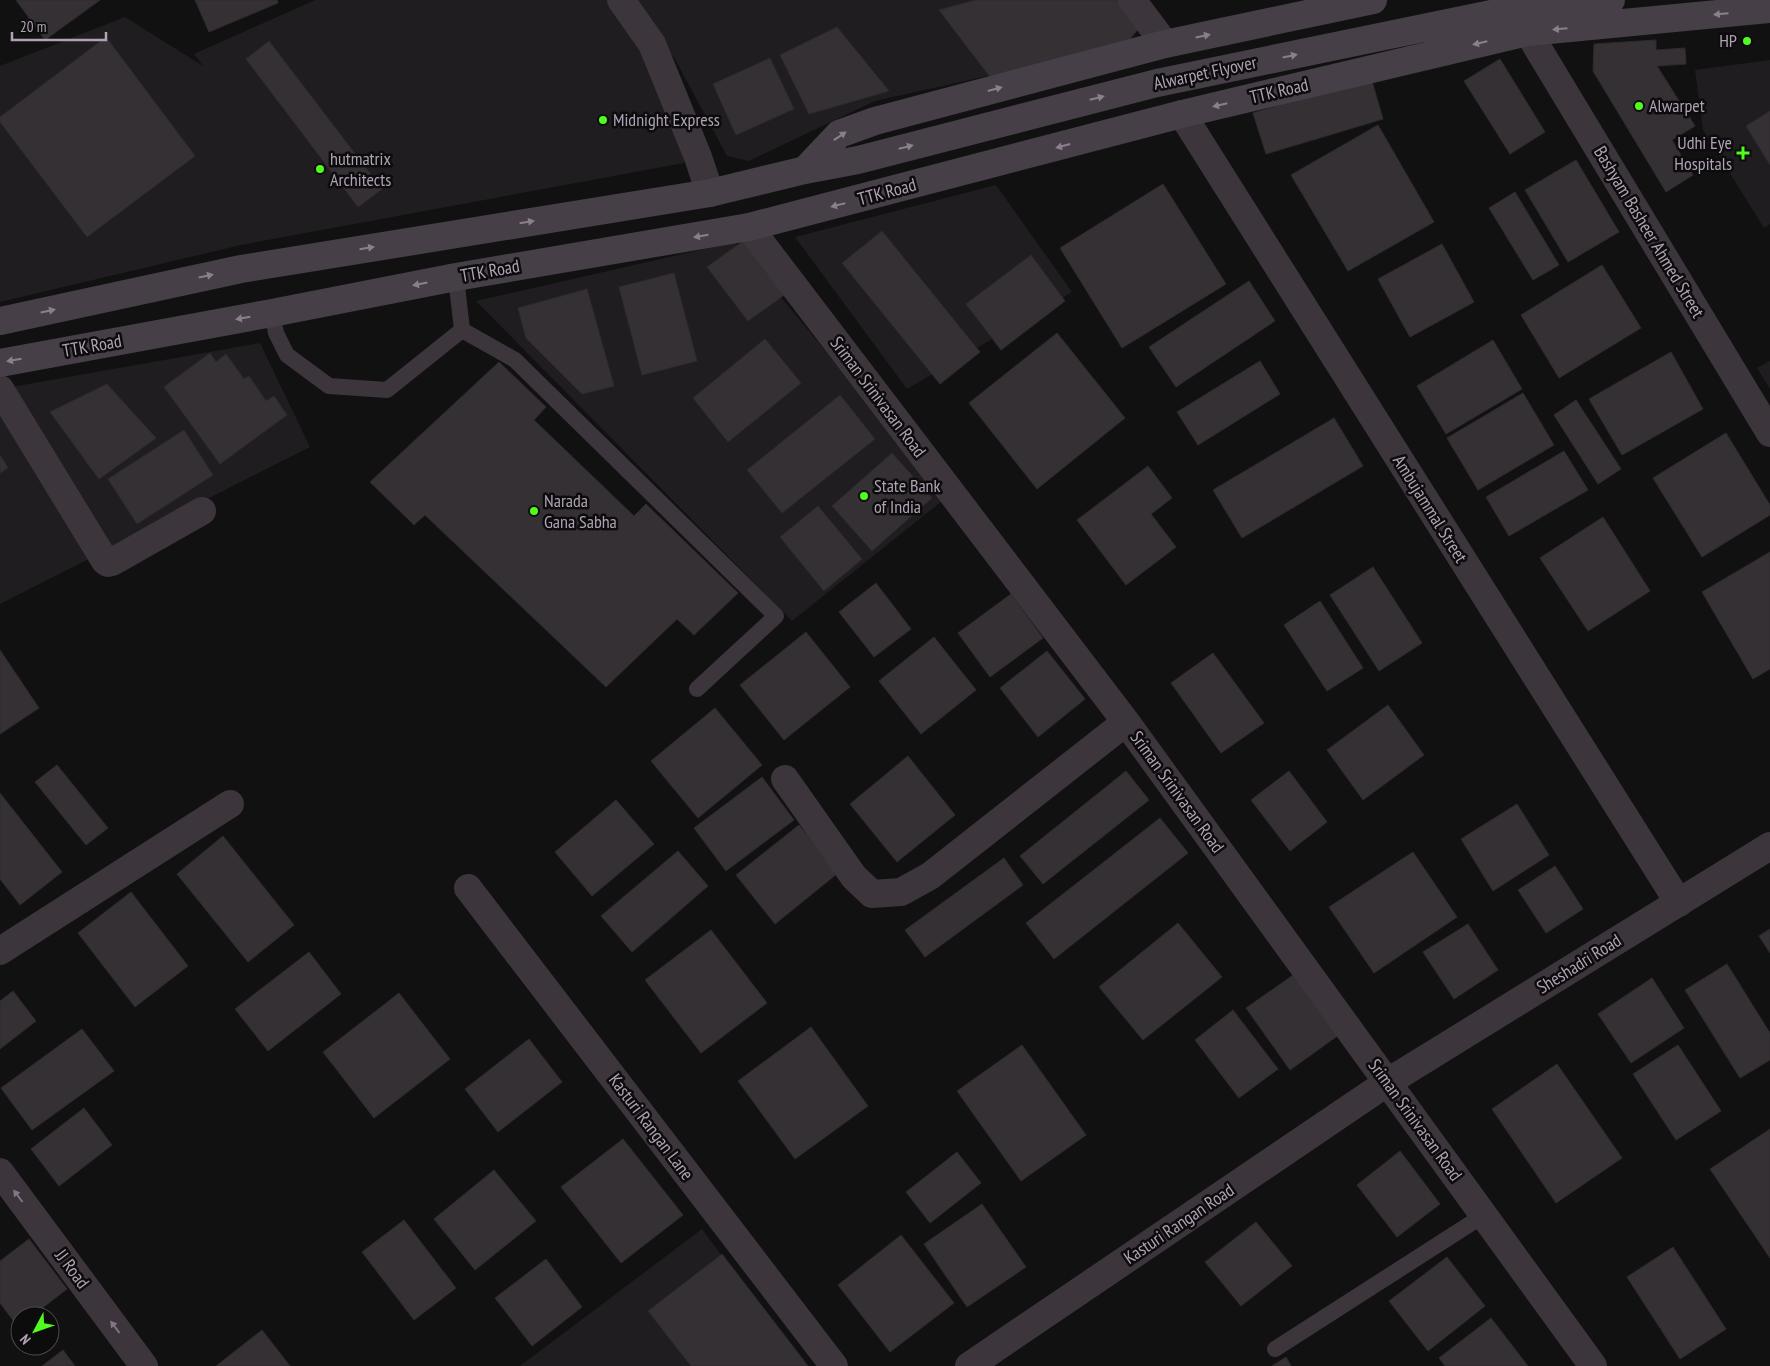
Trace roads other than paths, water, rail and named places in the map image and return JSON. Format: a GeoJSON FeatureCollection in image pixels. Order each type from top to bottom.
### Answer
{"type":"FeatureCollection","features":[{"type":"Feature","properties":{"kind":"main road"},"geometry":{"type":"LineString","coordinates":[[0,321],[241,269],[710,193],[805,170],[839,134],[874,121],[1165,44],[1373,0]]}},
{"type":"Feature","properties":{"kind":"main road","name":"Alwarpet Flyover"},"geometry":{"type":"LineString","coordinates":[[805,170],[858,160],[1157,83],[1496,13],[1611,0]]}},
{"type":"Feature","properties":{"kind":"main road","name":"TTK Road"},"geometry":{"type":"LineString","coordinates":[[0,363],[456,277],[749,227],[1182,114],[1528,32],[1770,9]]}},
{"type":"Feature","properties":{"kind":"street"},"geometry":{"type":"LineString","coordinates":[[622,0],[652,44],[698,157],[710,193]]}},
{"type":"Feature","properties":{"kind":"street"},"geometry":{"type":"LineString","coordinates":[[1132,0],[1165,44]]}},
{"type":"Feature","properties":{"kind":"street","name":"Bashyam Basheer Ahmed Street"},"geometry":{"type":"LineString","coordinates":[[1528,32],[1770,433]]}},
{"type":"Feature","properties":{"kind":"street","name":"Ambujammal Street"},"geometry":{"type":"LineString","coordinates":[[1182,114],[1679,903]]}},
{"type":"Feature","properties":{"kind":"street","name":"Sriman Srinivasan Road"},"geometry":{"type":"LineString","coordinates":[[749,227],[1126,722],[1591,1365]]}},
{"type":"Feature","properties":{"kind":"street"},"geometry":{"type":"LineString","coordinates":[[0,389],[104,561],[112,562],[202,511]]}},
{"type":"Feature","properties":{"kind":"street"},"geometry":{"type":"LineString","coordinates":[[784,779],[854,876],[872,894],[901,892],[930,876],[1126,722]]}},
{"type":"Feature","properties":{"kind":"street"},"geometry":{"type":"LineString","coordinates":[[0,951],[230,804]]}},
{"type":"Feature","properties":{"kind":"street","name":"Sheshadri Road"},"geometry":{"type":"LineString","coordinates":[[1388,1082],[1770,846]]}},
{"type":"Feature","properties":{"kind":"street","name":"Kasturi Rangan Lane"},"geometry":{"type":"LineString","coordinates":[[468,888],[834,1366]]}},
{"type":"Feature","properties":{"kind":"street","name":"Kasturi Rangan Road"},"geometry":{"type":"LineString","coordinates":[[969,1366],[1388,1082]]}},
{"type":"Feature","properties":{"kind":"street","name":"JJ Road"},"geometry":{"type":"LineString","coordinates":[[0,1172],[144,1366]]}},
{"type":"Feature","properties":{"kind":"lane"},"geometry":{"type":"LineString","coordinates":[[456,277],[462,330]]}},
{"type":"Feature","properties":{"kind":"lane"},"geometry":{"type":"LineString","coordinates":[[272,313],[276,333],[287,355],[328,386],[387,390],[462,330]]}},
{"type":"Feature","properties":{"kind":"lane"},"geometry":{"type":"LineString","coordinates":[[462,330],[514,360],[776,616],[697,688]]}},
{"type":"Feature","properties":{"kind":"lane"},"geometry":{"type":"LineString","coordinates":[[1275,1349],[1484,1215]]}},
{"type":"Feature","properties":{"kind":"place","name":"HP"},"geometry":{"type":"Point","coordinates":[1747,41]}},
{"type":"Feature","properties":{"kind":"place","name":"Alwarpet"},"geometry":{"type":"Point","coordinates":[1639,106]}},
{"type":"Feature","properties":{"kind":"place","name":"Midnight Express"},"geometry":{"type":"Point","coordinates":[603,120]}},
{"type":"Feature","properties":{"kind":"place","name":"Udhi Eye Hospitals"},"geometry":{"type":"Point","coordinates":[1743,153]}},
{"type":"Feature","properties":{"kind":"place","name":"hutmatrix Architects"},"geometry":{"type":"Point","coordinates":[320,169]}},
{"type":"Feature","properties":{"kind":"place","name":"State Bank of India"},"geometry":{"type":"Point","coordinates":[864,496]}},
{"type":"Feature","properties":{"kind":"place","name":"Narada Gana Sabha"},"geometry":{"type":"Point","coordinates":[534,511]}}]}
